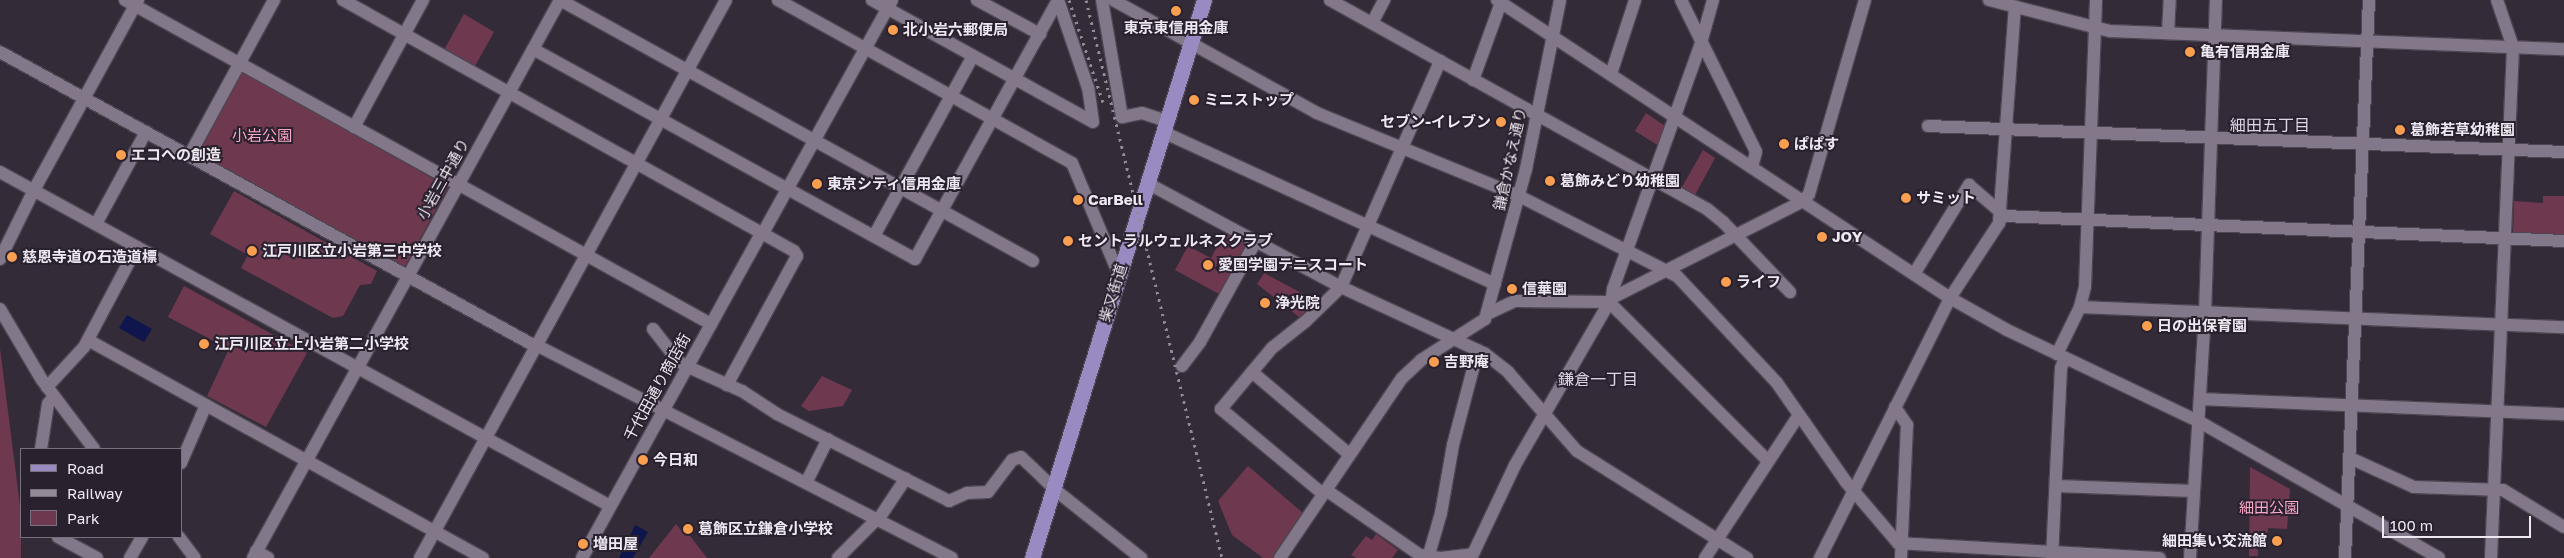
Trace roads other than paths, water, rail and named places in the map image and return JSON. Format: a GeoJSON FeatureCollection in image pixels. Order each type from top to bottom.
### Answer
{"type":"FeatureCollection","features":[{"type":"Feature","properties":{"kind":"main road","name":"柴又街道"},"geometry":{"type":"LineString","coordinates":[[1032,558],[1204,0]]}},
{"type":"Feature","properties":{"kind":"street"},"geometry":{"type":"LineString","coordinates":[[189,156],[274,0]]}},
{"type":"Feature","properties":{"kind":"street"},"geometry":{"type":"LineString","coordinates":[[343,0],[794,250],[797,256],[727,385]]}},
{"type":"Feature","properties":{"kind":"street"},"geometry":{"type":"LineString","coordinates":[[354,126],[423,0]]}},
{"type":"Feature","properties":{"kind":"street"},"geometry":{"type":"LineString","coordinates":[[560,0],[1033,261]]}},
{"type":"Feature","properties":{"kind":"street","name":"小岩三中通り"},"geometry":{"type":"LineString","coordinates":[[255,555],[560,0]]}},
{"type":"Feature","properties":{"kind":"street"},"geometry":{"type":"LineString","coordinates":[[420,558],[726,0]]}},
{"type":"Feature","properties":{"kind":"street"},"geometry":{"type":"LineString","coordinates":[[778,0],[1072,162],[1119,275]]}},
{"type":"Feature","properties":{"kind":"street"},"geometry":{"type":"LineString","coordinates":[[872,0],[890,4],[973,56],[1093,122],[1095,119],[1058,0]]}},
{"type":"Feature","properties":{"kind":"street"},"geometry":{"type":"LineString","coordinates":[[978,0],[1040,34]]}},
{"type":"Feature","properties":{"kind":"street"},"geometry":{"type":"LineString","coordinates":[[533,49],[915,259],[1058,0]]}},
{"type":"Feature","properties":{"kind":"street"},"geometry":{"type":"LineString","coordinates":[[1102,0],[1122,117],[1142,113],[1165,126],[1495,284]]}},
{"type":"Feature","properties":{"kind":"street"},"geometry":{"type":"LineString","coordinates":[[1112,0],[1191,41],[1317,113],[1519,196],[1677,276],[1777,383],[1852,490],[1901,545],[2052,555],[2160,558]]}},
{"type":"Feature","properties":{"kind":"street"},"geometry":{"type":"LineString","coordinates":[[1330,0],[1707,209],[1790,292]]}},
{"type":"Feature","properties":{"kind":"street"},"geometry":{"type":"LineString","coordinates":[[1372,23],[1384,0]]}},
{"type":"Feature","properties":{"kind":"street","name":"鎌倉かなえ通り"},"geometry":{"type":"LineString","coordinates":[[1485,319],[1519,196],[1560,0]]}},
{"type":"Feature","properties":{"kind":"street"},"geometry":{"type":"LineString","coordinates":[[1610,74],[1635,0]]}},
{"type":"Feature","properties":{"kind":"street"},"geometry":{"type":"LineString","coordinates":[[1681,0],[1756,152],[1752,167]]}},
{"type":"Feature","properties":{"kind":"street"},"geometry":{"type":"LineString","coordinates":[[1440,61],[1370,225],[1341,287],[1306,321],[1272,348],[1221,409],[1324,492],[1409,550],[1428,558],[1477,556],[1515,465],[1611,300],[1626,250],[1701,43],[1713,0]]}},
{"type":"Feature","properties":{"kind":"street"},"geometry":{"type":"LineString","coordinates":[[1280,558],[1402,378],[1421,360],[1515,302],[1611,300],[1669,272],[1803,201],[1812,187],[1865,0]]}},
{"type":"Feature","properties":{"kind":"street"},"geometry":{"type":"LineString","coordinates":[[1989,0],[2096,29],[2215,36],[2564,49]]}},
{"type":"Feature","properties":{"kind":"street"},"geometry":{"type":"LineString","coordinates":[[2052,555],[2061,356],[2080,307],[2085,287],[2096,0]]}},
{"type":"Feature","properties":{"kind":"street"},"geometry":{"type":"LineString","coordinates":[[2168,33],[2170,0]]}},
{"type":"Feature","properties":{"kind":"street"},"geometry":{"type":"LineString","coordinates":[[2190,558],[2205,313],[2216,0]]}},
{"type":"Feature","properties":{"kind":"street"},"geometry":{"type":"LineString","coordinates":[[2345,558],[2360,231],[2368,0]]}},
{"type":"Feature","properties":{"kind":"street"},"geometry":{"type":"LineString","coordinates":[[2491,558],[2513,47],[2497,0]]}},
{"type":"Feature","properties":{"kind":"street"},"geometry":{"type":"LineString","coordinates":[[1473,80],[1500,1],[1950,298],[2061,356],[2198,421],[2348,504],[2439,558]]}},
{"type":"Feature","properties":{"kind":"street"},"geometry":{"type":"LineString","coordinates":[[0,259],[34,190],[133,2],[239,63],[711,324]]}},
{"type":"Feature","properties":{"kind":"street","name":"千代田通り商店街"},"geometry":{"type":"LineString","coordinates":[[582,558],[664,410],[686,366],[788,189],[890,4]]}},
{"type":"Feature","properties":{"kind":"street"},"geometry":{"type":"LineString","coordinates":[[1820,558],[1852,490],[1950,298],[1998,224],[2015,7]]}},
{"type":"Feature","properties":{"kind":"street"},"geometry":{"type":"LineString","coordinates":[[0,52],[535,346],[806,482],[952,558]]}},
{"type":"Feature","properties":{"kind":"street"},"geometry":{"type":"LineString","coordinates":[[874,236],[973,56]]}},
{"type":"Feature","properties":{"kind":"street"},"geometry":{"type":"LineString","coordinates":[[1928,126],[2212,136],[2564,152]]}},
{"type":"Feature","properties":{"kind":"street"},"geometry":{"type":"LineString","coordinates":[[96,224],[146,132]]}},
{"type":"Feature","properties":{"kind":"street"},"geometry":{"type":"LineString","coordinates":[[0,172],[486,440],[610,506]]}},
{"type":"Feature","properties":{"kind":"street"},"geometry":{"type":"LineString","coordinates":[[1148,183],[1341,287],[1478,350],[1504,368],[1577,451],[1747,558]]}},
{"type":"Feature","properties":{"kind":"street"},"geometry":{"type":"LineString","coordinates":[[1914,274],[1969,185],[2000,214],[2088,220],[2360,231],[2506,240],[2564,241]]}},
{"type":"Feature","properties":{"kind":"street"},"geometry":{"type":"LineString","coordinates":[[1182,366],[1200,342],[1256,241]]}},
{"type":"Feature","properties":{"kind":"street"},"geometry":{"type":"LineString","coordinates":[[41,448],[51,392],[88,340],[137,247]]}},
{"type":"Feature","properties":{"kind":"street"},"geometry":{"type":"LineString","coordinates":[[1611,300],[1768,461]]}},
{"type":"Feature","properties":{"kind":"street"},"geometry":{"type":"LineString","coordinates":[[2080,307],[2564,327]]}},
{"type":"Feature","properties":{"kind":"street"},"geometry":{"type":"LineString","coordinates":[[0,309],[51,392],[93,448]]}},
{"type":"Feature","properties":{"kind":"street"},"geometry":{"type":"LineString","coordinates":[[653,330],[678,361],[686,366],[727,385],[950,501],[967,493],[988,492],[1012,460],[1021,457],[1054,488],[1141,558]]}},
{"type":"Feature","properties":{"kind":"street"},"geometry":{"type":"LineString","coordinates":[[88,340],[483,558]]}},
{"type":"Feature","properties":{"kind":"street"},"geometry":{"type":"LineString","coordinates":[[1428,558],[1441,512],[1454,445],[1478,350]]}},
{"type":"Feature","properties":{"kind":"street"},"geometry":{"type":"LineString","coordinates":[[1252,372],[1349,454]]}},
{"type":"Feature","properties":{"kind":"street"},"geometry":{"type":"LineString","coordinates":[[2200,399],[2564,414]]}},
{"type":"Feature","properties":{"kind":"street"},"geometry":{"type":"LineString","coordinates":[[182,461],[206,405]]}},
{"type":"Feature","properties":{"kind":"street"},"geometry":{"type":"LineString","coordinates":[[1895,407],[1907,424],[1901,558]]}},
{"type":"Feature","properties":{"kind":"street"},"geometry":{"type":"LineString","coordinates":[[1705,558],[1799,415]]}},
{"type":"Feature","properties":{"kind":"street"},"geometry":{"type":"LineString","coordinates":[[806,482],[828,439]]}},
{"type":"Feature","properties":{"kind":"street"},"geometry":{"type":"LineString","coordinates":[[2350,458],[2414,487],[2494,488],[2502,490],[2564,527]]}},
{"type":"Feature","properties":{"kind":"street"},"geometry":{"type":"LineString","coordinates":[[838,558],[878,520],[906,478]]}},
{"type":"Feature","properties":{"kind":"street"},"geometry":{"type":"LineString","coordinates":[[2056,486],[2194,491]]}},
{"type":"Feature","properties":{"kind":"street"},"geometry":{"type":"LineString","coordinates":[[60,538],[97,558]]}},
{"type":"Feature","properties":{"kind":"street"},"geometry":{"type":"LineString","coordinates":[[130,558],[141,538]]}},
{"type":"Feature","properties":{"kind":"street"},"geometry":{"type":"LineString","coordinates":[[180,538],[195,558]]}},
{"type":"Feature","properties":{"kind":"street"},"geometry":{"type":"LineString","coordinates":[[255,555],[268,558]]}},
{"type":"Feature","properties":{"kind":"railway"},"geometry":{"type":"LineString","coordinates":[[1069,0],[1103,102]]}},
{"type":"Feature","properties":{"kind":"railway"},"geometry":{"type":"LineString","coordinates":[[1086,0],[1222,558]]}},
{"type":"Feature","properties":{"kind":"place","name":"東京東信用金庫"},"geometry":{"type":"Point","coordinates":[1176,11]}},
{"type":"Feature","properties":{"kind":"place","name":"北小岩六郵便局"},"geometry":{"type":"Point","coordinates":[893,30]}},
{"type":"Feature","properties":{"kind":"place","name":"亀有信用金庫"},"geometry":{"type":"Point","coordinates":[2190,52]}},
{"type":"Feature","properties":{"kind":"place","name":"ミニストップ"},"geometry":{"type":"Point","coordinates":[1194,100]}},
{"type":"Feature","properties":{"kind":"place","name":"セブン-イレブン"},"geometry":{"type":"Point","coordinates":[1501,122]}},
{"type":"Feature","properties":{"kind":"place","name":"葛飾若草幼稚園"},"geometry":{"type":"Point","coordinates":[2400,130]}},
{"type":"Feature","properties":{"kind":"place","name":"ぱぱす"},"geometry":{"type":"Point","coordinates":[1784,144]}},
{"type":"Feature","properties":{"kind":"place","name":"エコへの創造"},"geometry":{"type":"Point","coordinates":[121,155]}},
{"type":"Feature","properties":{"kind":"place","name":"葛飾みどり幼稚園"},"geometry":{"type":"Point","coordinates":[1550,181]}},
{"type":"Feature","properties":{"kind":"place","name":"東京シティ信用金庫"},"geometry":{"type":"Point","coordinates":[817,184]}},
{"type":"Feature","properties":{"kind":"place","name":"サミット"},"geometry":{"type":"Point","coordinates":[1906,198]}},
{"type":"Feature","properties":{"kind":"place","name":"CarBell"},"geometry":{"type":"Point","coordinates":[1078,200]}},
{"type":"Feature","properties":{"kind":"place","name":"JOY"},"geometry":{"type":"Point","coordinates":[1822,237]}},
{"type":"Feature","properties":{"kind":"place","name":"セントラルウェルネスクラブ"},"geometry":{"type":"Point","coordinates":[1068,241]}},
{"type":"Feature","properties":{"kind":"place","name":"江戸川区立小岩第三中学校"},"geometry":{"type":"Point","coordinates":[252,251]}},
{"type":"Feature","properties":{"kind":"place","name":"慈恩寺道の石造道標"},"geometry":{"type":"Point","coordinates":[12,257]}},
{"type":"Feature","properties":{"kind":"place","name":"愛国学園テニスコート"},"geometry":{"type":"Point","coordinates":[1208,265]}},
{"type":"Feature","properties":{"kind":"place","name":"ライフ"},"geometry":{"type":"Point","coordinates":[1726,282]}},
{"type":"Feature","properties":{"kind":"place","name":"信華園"},"geometry":{"type":"Point","coordinates":[1512,289]}},
{"type":"Feature","properties":{"kind":"place","name":"浄光院"},"geometry":{"type":"Point","coordinates":[1265,303]}},
{"type":"Feature","properties":{"kind":"place","name":"日の出保育園"},"geometry":{"type":"Point","coordinates":[2147,326]}},
{"type":"Feature","properties":{"kind":"place","name":"江戸川区立上小岩第二小学校"},"geometry":{"type":"Point","coordinates":[204,344]}},
{"type":"Feature","properties":{"kind":"place","name":"吉野庵"},"geometry":{"type":"Point","coordinates":[1434,362]}},
{"type":"Feature","properties":{"kind":"place","name":"今日和"},"geometry":{"type":"Point","coordinates":[643,460]}},
{"type":"Feature","properties":{"kind":"place","name":"葛飾区立鎌倉小学校"},"geometry":{"type":"Point","coordinates":[688,529]}},
{"type":"Feature","properties":{"kind":"place","name":"細田集い交流館"},"geometry":{"type":"Point","coordinates":[2277,541]}},
{"type":"Feature","properties":{"kind":"place","name":"増田屋"},"geometry":{"type":"Point","coordinates":[583,544]}},
{"type":"Feature","properties":{"kind":"district","name":"細田五丁目"},"geometry":{"type":"Point","coordinates":[2270,125]}},
{"type":"Feature","properties":{"kind":"district","name":"鎌倉一丁目"},"geometry":{"type":"Point","coordinates":[1598,379]}},
{"type":"Feature","properties":{"kind":"park label","name":"小岩公園"},"geometry":{"type":"Point","coordinates":[262,136]}},
{"type":"Feature","properties":{"kind":"park label","name":"細田公園"},"geometry":{"type":"Point","coordinates":[2269,508]}}]}
